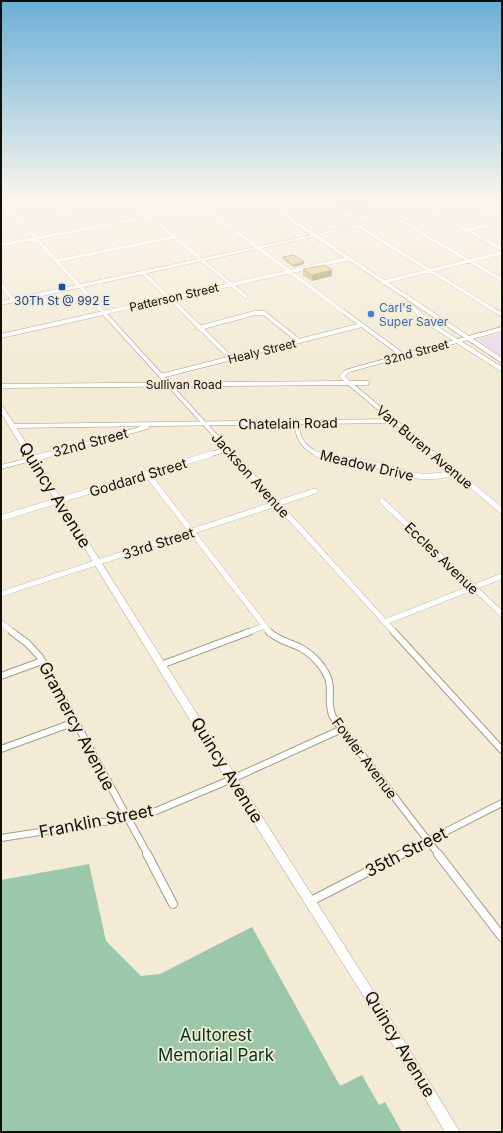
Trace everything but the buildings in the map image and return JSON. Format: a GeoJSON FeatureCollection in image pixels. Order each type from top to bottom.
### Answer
{"type":"FeatureCollection","features":[{"type":"Feature","properties":{"kind":"main road"},"geometry":{"type":"LineString","coordinates":[[338,252],[502,361]]}},
{"type":"Feature","properties":{"kind":"main road"},"geometry":{"type":"LineString","coordinates":[[383,282],[393,293],[435,327],[456,342],[502,370]]}},
{"type":"Feature","properties":{"kind":"street","name":"Jackson Avenue"},"geometry":{"type":"LineString","coordinates":[[48,252],[502,750]]}},
{"type":"Feature","properties":{"kind":"street"},"geometry":{"type":"LineString","coordinates":[[56,261],[101,252]]}},
{"type":"Feature","properties":{"kind":"street"},"geometry":{"type":"LineString","coordinates":[[192,252],[246,297]]}},
{"type":"Feature","properties":{"kind":"street"},"geometry":{"type":"LineString","coordinates":[[1,303],[237,252]]}},
{"type":"Feature","properties":{"kind":"street"},"geometry":{"type":"LineString","coordinates":[[264,252],[302,282],[404,356]]}},
{"type":"Feature","properties":{"kind":"street"},"geometry":{"type":"LineString","coordinates":[[399,252],[502,315]]}},
{"type":"Feature","properties":{"kind":"street"},"geometry":{"type":"LineString","coordinates":[[454,252],[502,280]]}},
{"type":"Feature","properties":{"kind":"street"},"geometry":{"type":"LineString","coordinates":[[383,282],[502,253]]}},
{"type":"Feature","properties":{"kind":"street","name":"Patterson Street"},"geometry":{"type":"LineString","coordinates":[[1,336],[347,258]]}},
{"type":"Feature","properties":{"kind":"street"},"geometry":{"type":"LineString","coordinates":[[142,272],[231,358]]}},
{"type":"Feature","properties":{"kind":"street"},"geometry":{"type":"LineString","coordinates":[[1,284],[13,300]]}},
{"type":"Feature","properties":{"kind":"street"},"geometry":{"type":"LineString","coordinates":[[199,328],[255,313],[264,313],[299,341]]}},
{"type":"Feature","properties":{"kind":"street","name":"Healy Street"},"geometry":{"type":"LineString","coordinates":[[162,376],[362,325]]}},
{"type":"Feature","properties":{"kind":"street","name":"32nd Street"},"geometry":{"type":"LineString","coordinates":[[349,383],[342,376],[344,372],[502,329]]}},
{"type":"Feature","properties":{"kind":"street","name":"Van Buren Avenue"},"geometry":{"type":"LineString","coordinates":[[349,383],[502,511]]}},
{"type":"Feature","properties":{"kind":"street","name":"Sullivan Road"},"geometry":{"type":"LineString","coordinates":[[1,386],[366,383]]}},
{"type":"Feature","properties":{"kind":"street","name":"Quincy Avenue"},"geometry":{"type":"LineString","coordinates":[[1,408],[232,779],[311,901],[453,1132]]}},
{"type":"Feature","properties":{"kind":"street","name":"Chatelain Road"},"geometry":{"type":"LineString","coordinates":[[13,426],[395,421]]}},
{"type":"Feature","properties":{"kind":"street","name":"Meadow Drive"},"geometry":{"type":"LineString","coordinates":[[296,423],[301,442],[307,448],[320,455],[336,459],[365,462],[400,474],[417,477],[433,477],[456,472]]}},
{"type":"Feature","properties":{"kind":"street","name":"32nd Street"},"geometry":{"type":"LineString","coordinates":[[1,467],[156,424]]}},
{"type":"Feature","properties":{"kind":"street","name":"Goddard Street"},"geometry":{"type":"LineString","coordinates":[[1,518],[148,475],[228,449]]}},
{"type":"Feature","properties":{"kind":"street","name":"Fowler Avenue"},"geometry":{"type":"LineString","coordinates":[[148,475],[264,626],[277,639],[297,646],[308,653],[324,671],[330,686],[328,706],[333,716],[502,937]]}},
{"type":"Feature","properties":{"kind":"street","name":"33rd Street"},"geometry":{"type":"LineString","coordinates":[[1,594],[315,491]]}},
{"type":"Feature","properties":{"kind":"street","name":"Eccles Avenue"},"geometry":{"type":"LineString","coordinates":[[382,501],[502,614]]}},
{"type":"Feature","properties":{"kind":"street"},"geometry":{"type":"LineString","coordinates":[[385,622],[502,576]]}},
{"type":"Feature","properties":{"kind":"street","name":"Gramercy Avenue"},"geometry":{"type":"LineString","coordinates":[[1,623],[27,643],[42,661],[120,805],[130,818],[173,904]]}},
{"type":"Feature","properties":{"kind":"street"},"geometry":{"type":"LineString","coordinates":[[161,665],[264,626]]}},
{"type":"Feature","properties":{"kind":"street"},"geometry":{"type":"LineString","coordinates":[[1,676],[42,661]]}},
{"type":"Feature","properties":{"kind":"street"},"geometry":{"type":"LineString","coordinates":[[1,749],[75,722]]}},
{"type":"Feature","properties":{"kind":"street","name":"Franklin Street"},"geometry":{"type":"LineString","coordinates":[[1,838],[130,818],[156,811],[232,779],[342,729]]}},
{"type":"Feature","properties":{"kind":"street","name":"35th Street"},"geometry":{"type":"LineString","coordinates":[[311,901],[502,803]]}},
{"type":"Feature","properties":{"kind":"shaded area"},"geometry":{"type":"Polygon","coordinates":[[[502,333],[502,357],[477,340],[502,333]]]}},
{"type":"Feature","properties":{"kind":"green space","name":"Aultorest Memorial Park"},"geometry":{"type":"Polygon","coordinates":[[[89,864],[106,941],[141,976],[160,974],[252,927],[340,1086],[362,1075],[379,1105],[385,1102],[402,1132],[1,1132],[1,880],[89,864]]]}},
{"type":"Feature","properties":{"kind":"place","name":"30Th St @ 992 E"},"geometry":{"type":"Point","coordinates":[62,287]}},
{"type":"Feature","properties":{"kind":"place","name":"Carl's Super Saver"},"geometry":{"type":"Point","coordinates":[371,314]}}]}
